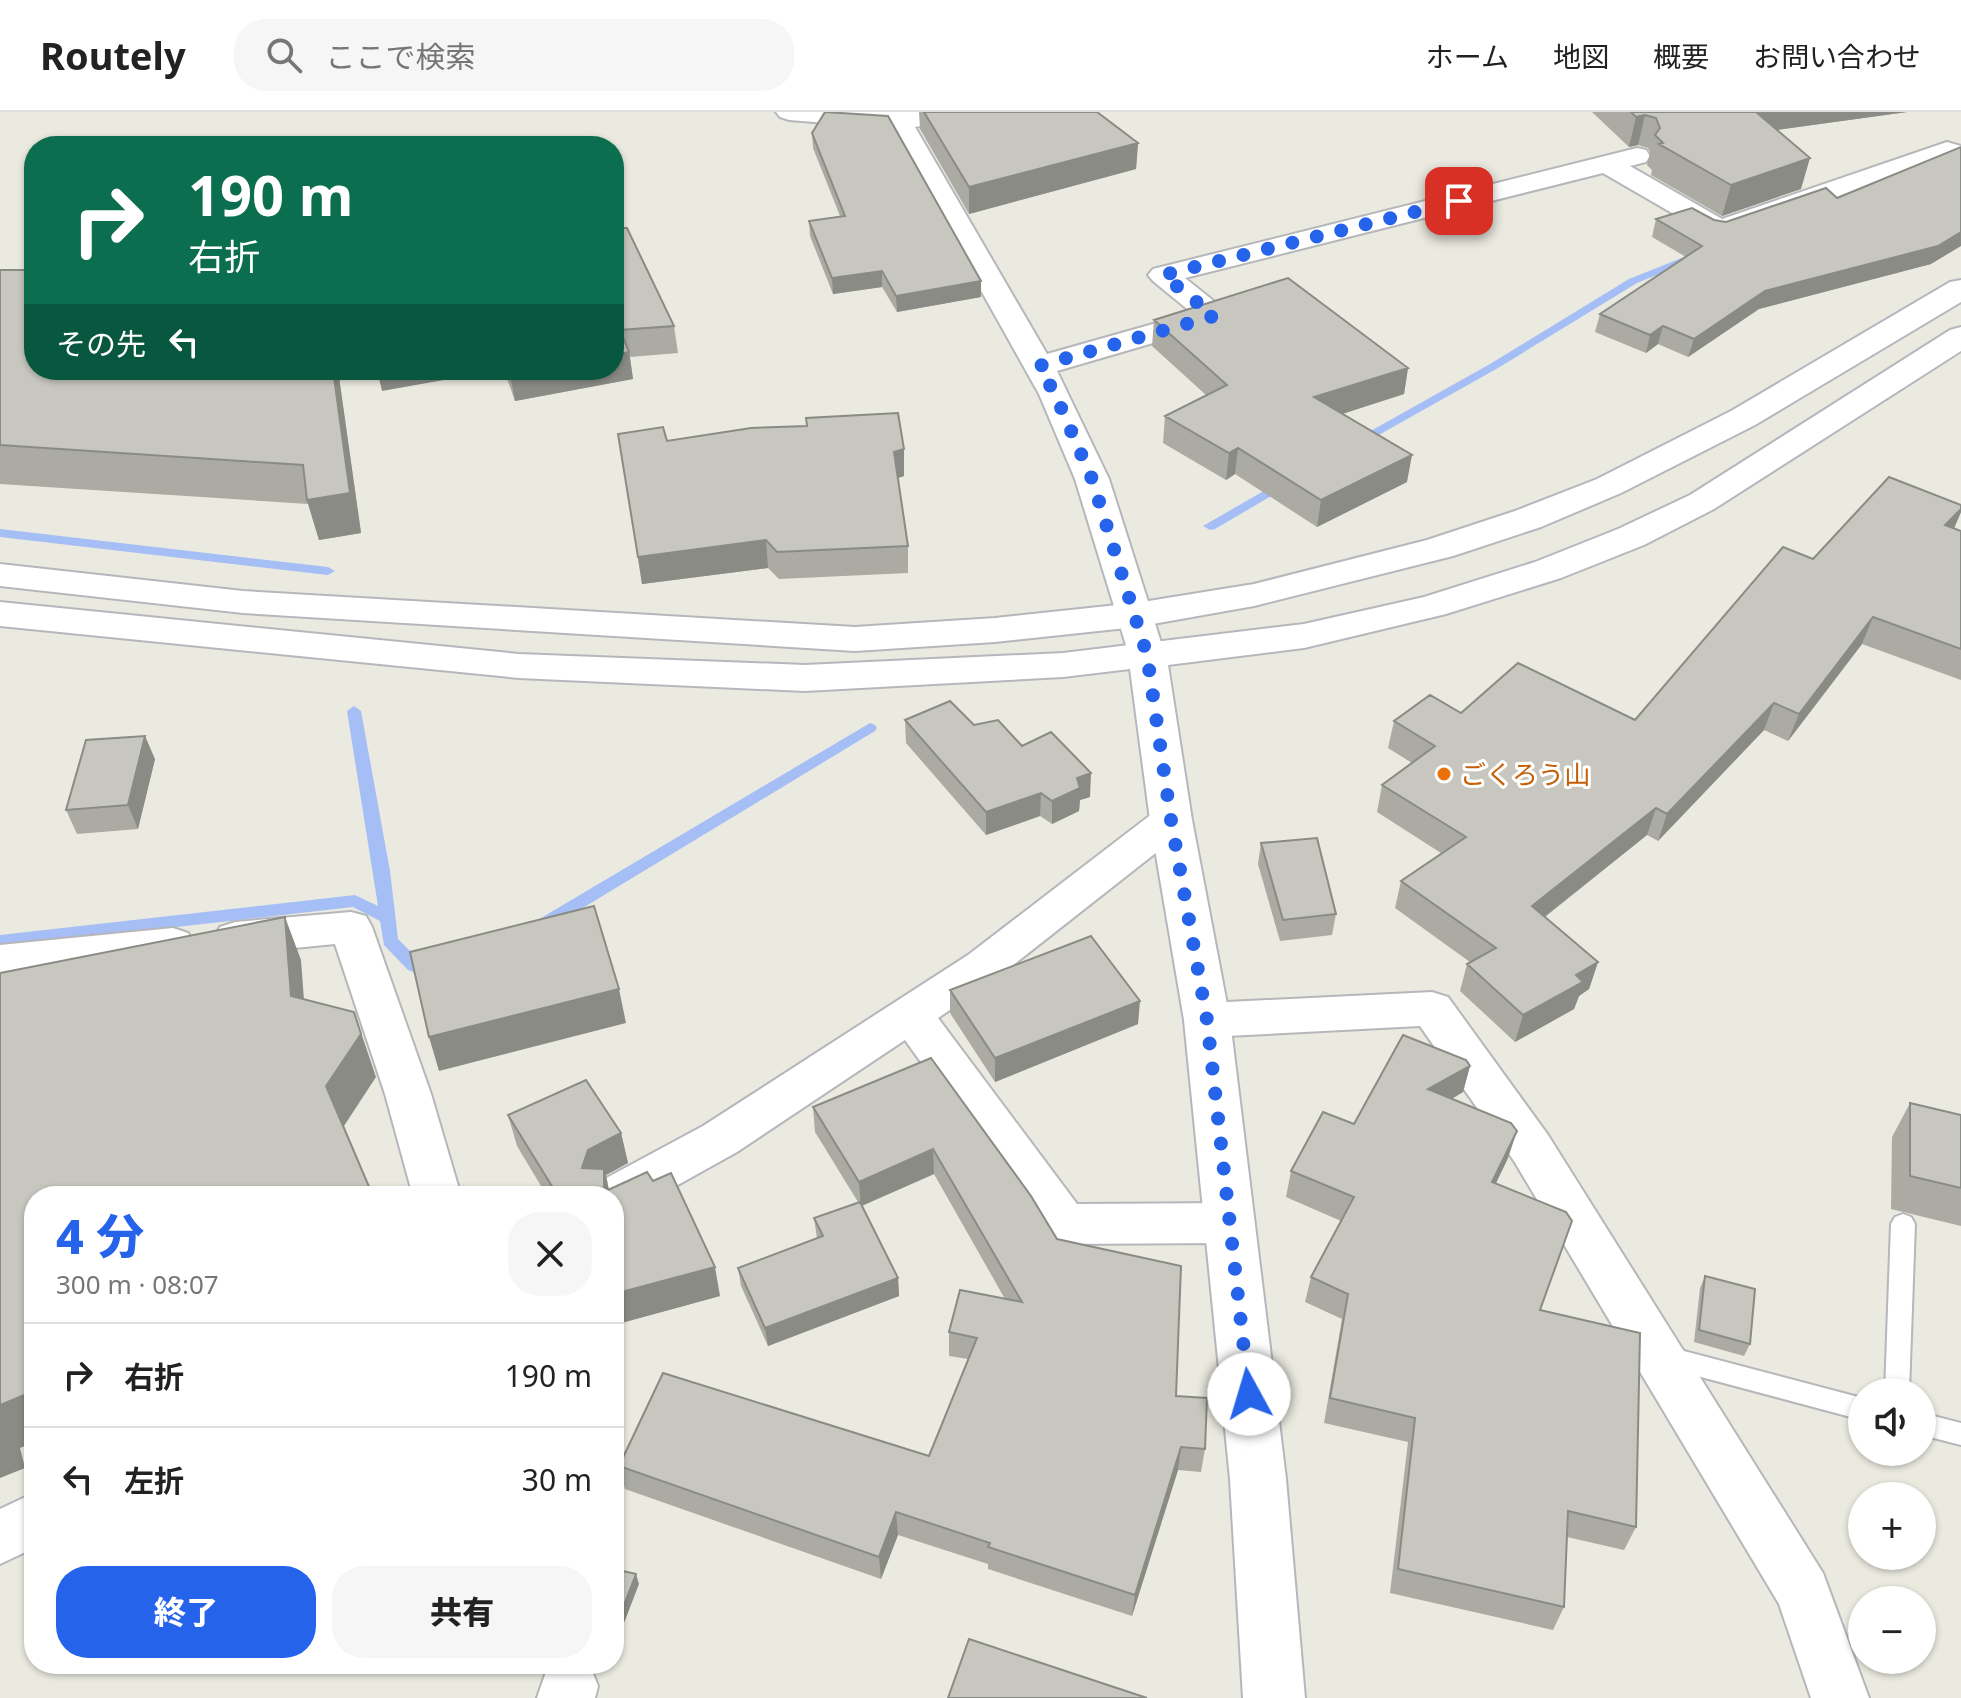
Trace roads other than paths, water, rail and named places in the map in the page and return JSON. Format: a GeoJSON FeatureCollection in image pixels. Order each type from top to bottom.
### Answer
{"type":"FeatureCollection","features":[{"type":"Feature","properties":{"kind":"street"},"geometry":{"type":"LineString","coordinates":[[789,112],[899,121],[966,112]]}},
{"type":"Feature","properties":{"kind":"street"},"geometry":{"type":"LineString","coordinates":[[899,121],[1055,394],[1092,479],[1142,635],[1207,1020],[1258,1479],[1274,1698]]}},
{"type":"Feature","properties":{"kind":"street"},"geometry":{"type":"LineString","coordinates":[[1607,164],[1720,229],[1947,150],[1961,154]]}},
{"type":"Feature","properties":{"kind":"street"},"geometry":{"type":"LineString","coordinates":[[1039,366],[1214,316],[1163,275],[1637,156]]}},
{"type":"Feature","properties":{"kind":"street"},"geometry":{"type":"LineString","coordinates":[[0,614],[519,666],[805,678],[1063,665],[1254,595],[1440,548],[1528,519],[1609,486],[1743,418],[1961,289]]}},
{"type":"Feature","properties":{"kind":"street"},"geometry":{"type":"LineString","coordinates":[[0,575],[243,602],[855,639],[995,630],[1304,636],[1433,606],[1548,570],[1631,537],[1702,502],[1961,337]]}},
{"type":"Feature","properties":{"kind":"street"},"geometry":{"type":"LineString","coordinates":[[624,1192],[720,1139],[983,966],[1171,820]]}},
{"type":"Feature","properties":{"kind":"street"},"geometry":{"type":"LineString","coordinates":[[0,961],[351,927],[408,1094],[434,1186]]}},
{"type":"Feature","properties":{"kind":"street"},"geometry":{"type":"LineString","coordinates":[[1207,1020],[1432,1009],[1531,1148],[1803,1592],[1840,1698]]}},
{"type":"Feature","properties":{"kind":"street"},"geometry":{"type":"LineString","coordinates":[[911,1014],[1064,1224],[1230,1223]]}},
{"type":"Feature","properties":{"kind":"street"},"geometry":{"type":"LineString","coordinates":[[0,1538],[24,1525]]}},
{"type":"Feature","properties":{"kind":"lane"},"geometry":{"type":"LineString","coordinates":[[1898,1378],[1903,1224]]}},
{"type":"Feature","properties":{"kind":"lane"},"geometry":{"type":"LineString","coordinates":[[1661,1356],[1848,1405]]}},
{"type":"Feature","properties":{"kind":"lane"},"geometry":{"type":"LineString","coordinates":[[1936,1428],[1961,1434]]}},
{"type":"Feature","properties":{"kind":"waterway"},"geometry":{"type":"LineString","coordinates":[[1357,442],[1494,366],[1633,281],[1694,256]]}},
{"type":"Feature","properties":{"kind":"waterway"},"geometry":{"type":"LineString","coordinates":[[1210,526],[1281,485]]}},
{"type":"Feature","properties":{"kind":"waterway"},"geometry":{"type":"LineString","coordinates":[[0,533],[328,571]]}},
{"type":"Feature","properties":{"kind":"waterway"},"geometry":{"type":"LineString","coordinates":[[354,711],[382,871],[390,941],[414,966],[432,964]]}},
{"type":"Feature","properties":{"kind":"waterway"},"geometry":{"type":"LineString","coordinates":[[542,925],[870,728]]}},
{"type":"Feature","properties":{"kind":"waterway"},"geometry":{"type":"LineString","coordinates":[[0,941],[355,901],[385,917]]}},
{"type":"Feature","properties":{"kind":"place","name":"ごくろう山"},"geometry":{"type":"Point","coordinates":[1444,774]}}]}
